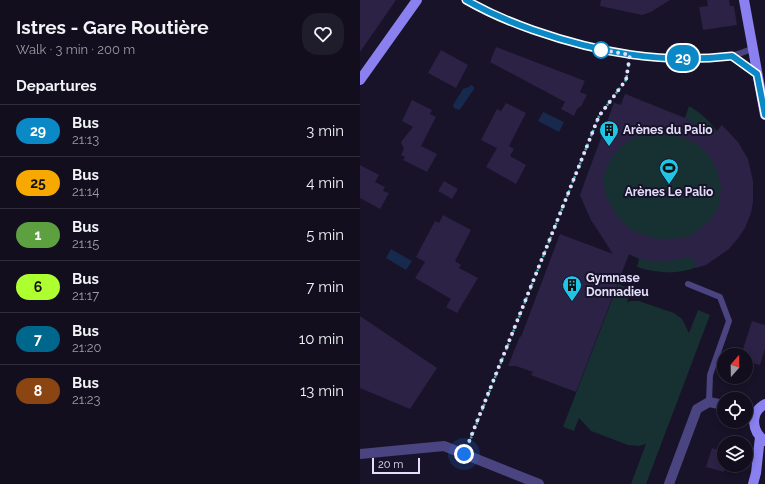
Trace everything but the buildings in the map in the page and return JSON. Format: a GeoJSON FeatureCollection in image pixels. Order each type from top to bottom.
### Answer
{"type":"FeatureCollection","features":[{"type":"Feature","properties":{"kind":"street"},"geometry":{"type":"LineString","coordinates":[[360,80],[417,0]]}},
{"type":"Feature","properties":{"kind":"street"},"geometry":{"type":"LineString","coordinates":[[744,0],[765,115]]}},
{"type":"Feature","properties":{"kind":"street"},"geometry":{"type":"LineString","coordinates":[[669,484],[697,409],[709,402],[717,404]]}},
{"type":"Feature","properties":{"kind":"street"},"geometry":{"type":"LineString","coordinates":[[753,412],[765,404]]}},
{"type":"Feature","properties":{"kind":"street"},"geometry":{"type":"LineString","coordinates":[[752,484],[756,473],[762,439],[756,431],[753,421]]}},
{"type":"Feature","properties":{"kind":"street"},"geometry":{"type":"LineString","coordinates":[[360,454],[444,446],[539,484]]}},
{"type":"Feature","properties":{"kind":"street"},"geometry":{"type":"LineString","coordinates":[[756,473],[765,459]]}},
{"type":"Feature","properties":{"kind":"lane"},"geometry":{"type":"LineString","coordinates":[[466,0],[518,24],[552,37],[597,49],[630,55],[696,58],[732,56],[752,49]]}},
{"type":"Feature","properties":{"kind":"lane"},"geometry":{"type":"LineString","coordinates":[[732,56],[757,74]]}},
{"type":"Feature","properties":{"kind":"lane"},"geometry":{"type":"LineString","coordinates":[[688,284],[720,297],[729,320],[710,375],[709,402]]}},
{"type":"Feature","properties":{"kind":"path"},"geometry":{"type":"LineString","coordinates":[[464,454],[599,116],[626,80],[630,55]]}},
{"type":"Feature","properties":{"kind":"green space","name":"Arènes Le Palio"},"geometry":{"type":"Polygon","coordinates":[[[625,94],[685,118],[689,106],[713,126],[729,154],[737,185],[735,216],[724,243],[705,263],[676,272],[637,267],[639,259],[614,247],[591,220],[580,195],[614,103],[621,105],[625,94]]]}},
{"type":"Feature","properties":{"kind":"green space"},"geometry":{"type":"Polygon","coordinates":[[[618,284],[631,289],[627,303],[630,301],[639,301],[674,313],[682,319],[689,333],[698,310],[710,315],[646,484],[631,484],[646,444],[639,446],[628,445],[591,431],[579,418],[574,431],[563,427],[618,284]]]}},
{"type":"Feature","properties":{"kind":"water"},"geometry":{"type":"Polygon","coordinates":[[[471,85],[474,89],[461,108],[459,110],[454,108],[453,105],[463,89],[471,85]]]}},
{"type":"Feature","properties":{"kind":"water"},"geometry":{"type":"Polygon","coordinates":[[[543,112],[564,122],[559,132],[538,121],[543,112]]]}},
{"type":"Feature","properties":{"kind":"water"},"geometry":{"type":"Polygon","coordinates":[[[391,249],[412,261],[406,270],[386,258],[391,249]]]}},
{"type":"Feature","properties":{"kind":"bus line","name":"29"},"geometry":{"type":"LineString","coordinates":[[466,0],[518,24],[552,37],[597,49],[630,55],[667,58],[714,58],[732,56],[757,74],[765,115]]}},
{"type":"Feature","properties":{"kind":"place","name":"Arènes du Palio"},"geometry":{"type":"Point","coordinates":[609,147]}},
{"type":"Feature","properties":{"kind":"place","name":"Arènes Le Palio"},"geometry":{"type":"Point","coordinates":[669,185]}},
{"type":"Feature","properties":{"kind":"place","name":"Gymnase Donnadieu"},"geometry":{"type":"Point","coordinates":[572,302]}},
{"type":"Feature","properties":{"kind":"route"},"geometry":{"type":"LineString","coordinates":[[464,454],[599,116],[626,80],[630,55],[597,49],[601,50]]}}]}
